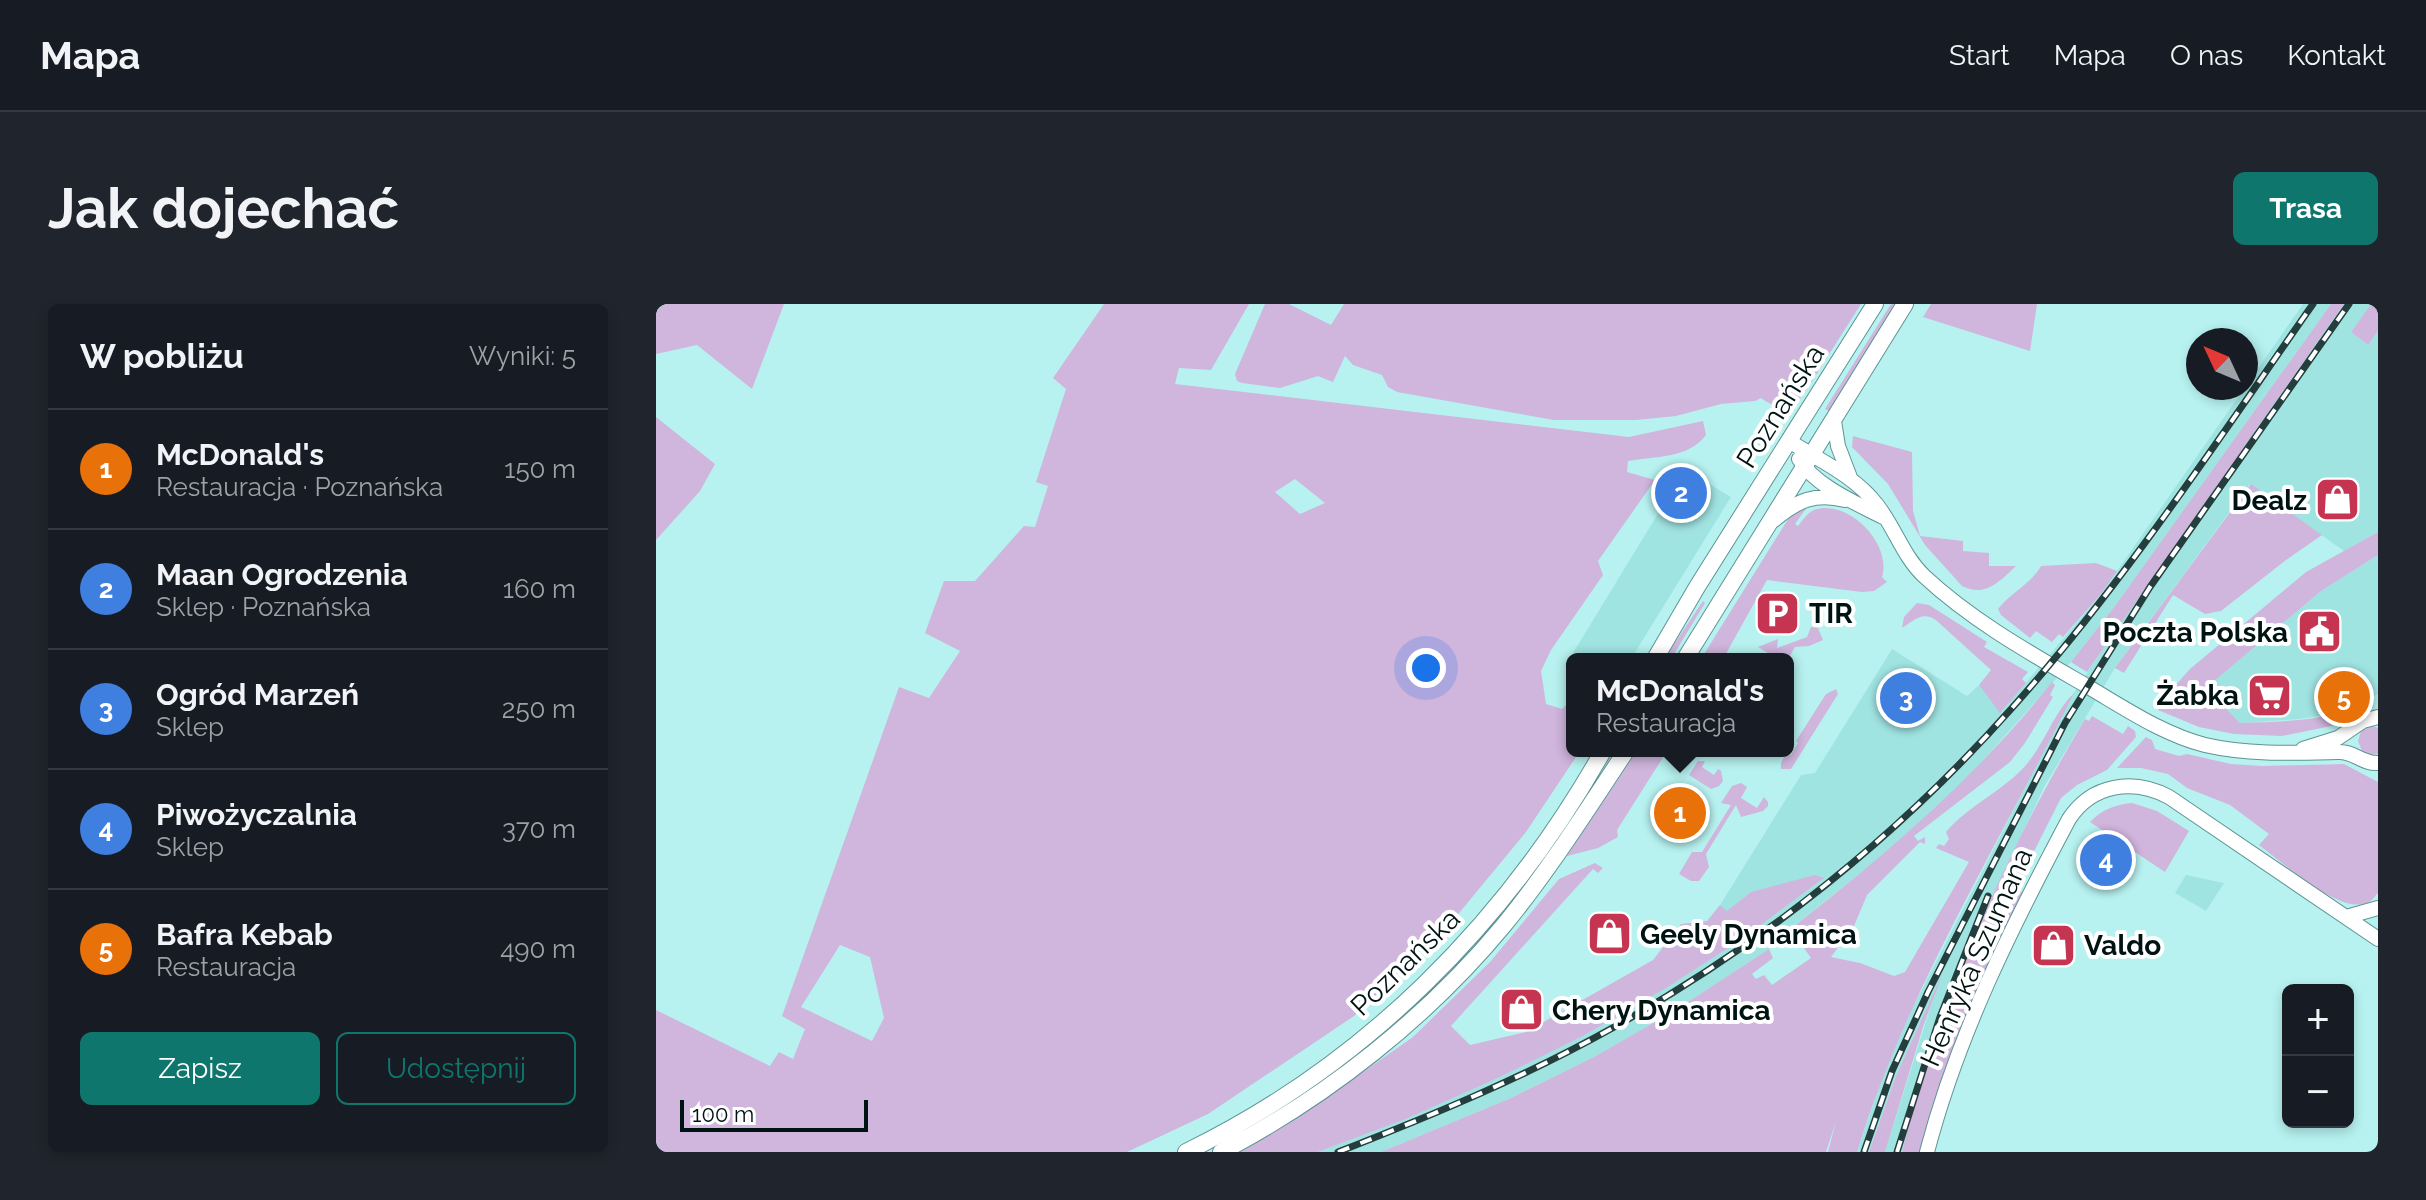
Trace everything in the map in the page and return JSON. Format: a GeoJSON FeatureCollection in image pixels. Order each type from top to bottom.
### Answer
{"type":"FeatureCollection","features":[{"type":"Feature","properties":{"kind":"main road","name":"Poznańska"},"geometry":{"type":"LineString","coordinates":[[1658,653],[1875,304]]}},
{"type":"Feature","properties":{"kind":"main road","name":"Poznańska"},"geometry":{"type":"LineString","coordinates":[[1689,653],[1905,304]]}},
{"type":"Feature","properties":{"kind":"main road","name":"Poznańska"},"geometry":{"type":"LineString","coordinates":[[1186,1152],[1249,1119],[1322,1071],[1372,1031],[1440,969],[1477,931],[1518,881],[1600,757]]}},
{"type":"Feature","properties":{"kind":"main road","name":"Poznańska"},"geometry":{"type":"LineString","coordinates":[[1221,1152],[1287,1114],[1349,1071],[1434,998],[1482,950],[1527,896],[1622,757]]}},
{"type":"Feature","properties":{"kind":"street"},"geometry":{"type":"LineString","coordinates":[[1834,421],[1838,446],[1851,480]]}},
{"type":"Feature","properties":{"kind":"street"},"geometry":{"type":"LineString","coordinates":[[1789,441],[1857,503],[1887,520]]}},
{"type":"Feature","properties":{"kind":"street"},"geometry":{"type":"LineString","coordinates":[[1809,462],[1851,480],[1870,497],[1914,565],[1945,593],[2021,646],[2139,716],[2171,733],[2214,747],[2253,752],[2345,752],[2370,763]]}},
{"type":"Feature","properties":{"kind":"street"},"geometry":{"type":"LineString","coordinates":[[1770,523],[1792,505],[1808,498],[1824,495],[1857,503]]}},
{"type":"Feature","properties":{"kind":"street"},"geometry":{"type":"LineString","coordinates":[[2299,751],[2338,738],[2363,721],[2377,718]]}},
{"type":"Feature","properties":{"kind":"street"},"geometry":{"type":"LineString","coordinates":[[2355,727],[2350,742],[2370,763]]}},
{"type":"Feature","properties":{"kind":"street","name":"Henryka Szumana"},"geometry":{"type":"LineString","coordinates":[[1927,1152],[1954,1064],[1979,999],[2062,830],[2074,811],[2102,791],[2128,785],[2151,789],[2175,801],[2378,939]]}},
{"type":"Feature","properties":{"kind":"street"},"geometry":{"type":"LineString","coordinates":[[2346,917],[2378,908]]}},
{"type":"Feature","properties":{"kind":"shaded area"},"geometry":{"type":"Polygon","coordinates":[[[656,304],[784,304],[752,389],[697,345],[656,354],[656,304]]]}},
{"type":"Feature","properties":{"kind":"shaded area"},"geometry":{"type":"Polygon","coordinates":[[[1104,304],[1249,304],[1211,370],[1179,368],[1175,384],[1629,437],[1703,421],[1706,435],[1699,443],[1681,452],[1628,461],[1627,472],[1655,480],[1598,561],[1603,575],[1551,650],[1541,671],[1546,704],[1562,709],[1566,705],[1566,757],[1576,757],[1526,832],[1450,924],[1354,1016],[1208,1114],[1127,1152],[656,1152],[656,1010],[770,1066],[779,1052],[793,1059],[805,1029],[782,1016],[899,687],[929,698],[960,651],[925,633],[944,581],[975,581],[1024,526],[1035,527],[1048,486],[1036,482],[1066,389],[1053,378],[1104,304]],[[1295,479],[1275,492],[1300,514],[1325,503],[1295,479]],[[840,945],[801,1007],[872,1041],[884,1018],[870,957],[840,945]]]}},
{"type":"Feature","properties":{"kind":"shaded area"},"geometry":{"type":"Polygon","coordinates":[[[1265,304],[1289,304],[1331,325],[1344,304],[1861,304],[1802,397],[1791,403],[1777,406],[1761,398],[1721,404],[1676,416],[1636,420],[1554,420],[1397,392],[1388,387],[1382,375],[1353,365],[1345,356],[1333,382],[1318,376],[1280,388],[1237,381],[1235,374],[1265,304]]]}},
{"type":"Feature","properties":{"kind":"shaded area"},"geometry":{"type":"Polygon","coordinates":[[[1891,304],[1896,304],[1831,412],[1825,409],[1891,304]]]}},
{"type":"Feature","properties":{"kind":"shaded area"},"geometry":{"type":"Polygon","coordinates":[[[1931,304],[2037,304],[2030,351],[1923,317],[1931,304]]]}},
{"type":"Feature","properties":{"kind":"shaded area"},"geometry":{"type":"Polygon","coordinates":[[[2303,304],[2331,304],[2115,606],[2071,662],[1969,776],[1902,840],[1769,949],[1674,1011],[1594,1057],[1511,1098],[1381,1152],[1318,1152],[1406,1119],[1583,1036],[1668,987],[1742,939],[1823,879],[1751,892],[1727,912],[1720,905],[1801,775],[1815,773],[1892,649],[1967,696],[1979,685],[2001,712],[2101,594],[2236,400],[2258,400],[2258,369],[2303,304]]]}},
{"type":"Feature","properties":{"kind":"shaded area"},"geometry":{"type":"Polygon","coordinates":[[[2331,304],[2344,304],[2087,672],[2071,662],[2115,606],[2331,304]]]}},
{"type":"Feature","properties":{"kind":"shaded area"},"geometry":{"type":"Polygon","coordinates":[[[2344,304],[2371,304],[2351,332],[2368,345],[2378,331],[2378,532],[2344,551],[2250,484],[2115,668],[2044,787],[1975,936],[1939,1032],[1902,1152],[1885,1152],[1938,983],[1896,1076],[1869,1152],[1857,1152],[1884,1073],[1911,1011],[2073,694],[2344,304]]]}},
{"type":"Feature","properties":{"kind":"shaded area"},"geometry":{"type":"Polygon","coordinates":[[[2371,304],[2378,304],[2378,331],[2368,345],[2351,332],[2371,304]]]}},
{"type":"Feature","properties":{"kind":"shaded area"},"geometry":{"type":"Polygon","coordinates":[[[656,417],[715,464],[700,491],[656,540],[656,417]]]}},
{"type":"Feature","properties":{"kind":"shaded area"},"geometry":{"type":"Polygon","coordinates":[[[1853,436],[1912,452],[1913,511],[1920,536],[1963,541],[1963,551],[1989,553],[1989,566],[2016,566],[1985,589],[1962,586],[1925,545],[1888,484],[1852,447],[1853,436]]]}},
{"type":"Feature","properties":{"kind":"shaded area"},"geometry":{"type":"Polygon","coordinates":[[[1681,476],[1694,484],[1699,478],[1731,497],[1635,653],[1573,653],[1681,476]]]}},
{"type":"Feature","properties":{"kind":"shaded area"},"geometry":{"type":"Polygon","coordinates":[[[2251,484],[2322,535],[2221,611],[2205,614],[2173,595],[2124,673],[2115,668],[2251,484]]]}},
{"type":"Feature","properties":{"kind":"shaded area"},"geometry":{"type":"Polygon","coordinates":[[[1810,503],[1795,524],[1798,526],[1817,509],[1830,508],[1855,519],[1875,539],[1881,552],[1882,577],[1887,582],[1874,591],[1862,592],[1767,580],[1726,653],[1705,653],[1790,516],[1810,503]]]}},
{"type":"Feature","properties":{"kind":"shaded area"},"geometry":{"type":"Polygon","coordinates":[[[2378,532],[2378,555],[2321,591],[2206,688],[2240,723],[2314,718],[2356,705],[2359,710],[2341,724],[2282,736],[2234,734],[2199,727],[2158,710],[2165,697],[2190,669],[2306,572],[2378,532]]]}},
{"type":"Feature","properties":{"kind":"shaded area"},"geometry":{"type":"Polygon","coordinates":[[[2378,555],[2378,694],[2340,713],[2240,723],[2206,688],[2321,591],[2378,555]]]}},
{"type":"Feature","properties":{"kind":"shaded area"},"geometry":{"type":"Polygon","coordinates":[[[2096,563],[2117,571],[2063,637],[2059,634],[2052,642],[2036,631],[2030,638],[2001,615],[1998,609],[2041,566],[2096,563]]]}},
{"type":"Feature","properties":{"kind":"shaded area"},"geometry":{"type":"Polygon","coordinates":[[[1703,601],[1705,603],[1675,653],[1668,653],[1703,601]]]}},
{"type":"Feature","properties":{"kind":"shaded area"},"geometry":{"type":"Polygon","coordinates":[[[1917,603],[1929,605],[1987,642],[1984,647],[2028,672],[2022,679],[2026,683],[2000,713],[1979,685],[1991,670],[1937,621],[1922,617],[1902,628],[1904,617],[1917,603]]]}},
{"type":"Feature","properties":{"kind":"shaded area"},"geometry":{"type":"Polygon","coordinates":[[[1811,627],[1818,628],[1823,640],[1809,646],[1795,647],[1792,653],[1768,653],[1758,647],[1778,639],[1777,648],[1807,637],[1811,627]]]}},
{"type":"Feature","properties":{"kind":"shaded area"},"geometry":{"type":"Polygon","coordinates":[[[2052,682],[2055,685],[2050,695],[2053,697],[2010,762],[1914,836],[1918,841],[1925,837],[1925,844],[1920,842],[1867,895],[1854,926],[1831,957],[1860,963],[1894,976],[1905,972],[1969,862],[1936,848],[1939,844],[1944,846],[1949,839],[1946,832],[1955,822],[2026,765],[2074,693],[1928,975],[1901,1033],[1857,1152],[1828,1152],[1836,1121],[1826,1152],[1381,1152],[1511,1098],[1594,1057],[1674,1011],[1769,949],[1773,958],[1752,974],[1756,979],[1764,975],[1772,985],[1811,958],[1794,934],[1778,946],[1775,941],[1922,820],[1990,754],[2052,682]]]}},
{"type":"Feature","properties":{"kind":"shaded area"},"geometry":{"type":"Polygon","coordinates":[[[1836,689],[1838,694],[1791,769],[1781,769],[1784,757],[1794,757],[1796,741],[1826,694],[1836,689]]]}},
{"type":"Feature","properties":{"kind":"shaded area"},"geometry":{"type":"Polygon","coordinates":[[[2092,716],[2123,734],[2128,726],[2135,731],[2136,737],[2107,770],[2077,785],[2061,798],[2020,879],[2023,881],[2018,890],[2024,893],[1921,1152],[1902,1152],[1935,1039],[1978,929],[2028,822],[2085,719],[2089,721],[2092,716]]]}},
{"type":"Feature","properties":{"kind":"shaded area"},"geometry":{"type":"Polygon","coordinates":[[[2372,726],[2378,728],[2378,754],[2370,755],[2362,751],[2358,741],[2361,731],[2372,726]]]}},
{"type":"Feature","properties":{"kind":"shaded area"},"geometry":{"type":"Polygon","coordinates":[[[2146,737],[2152,740],[2155,749],[2179,756],[2187,754],[2231,764],[2262,766],[2344,764],[2378,782],[2378,893],[2363,904],[2338,900],[2309,883],[2259,845],[2269,834],[2230,805],[2187,788],[2168,774],[2141,768],[2117,768],[2146,737]]]}},
{"type":"Feature","properties":{"kind":"shaded area"},"geometry":{"type":"Polygon","coordinates":[[[1633,757],[1663,757],[1617,830],[1618,837],[1598,848],[1567,856],[1633,757]]]}},
{"type":"Feature","properties":{"kind":"shaded area"},"geometry":{"type":"Polygon","coordinates":[[[1698,761],[1705,761],[1702,767],[1714,775],[1718,769],[1721,771],[1723,781],[1719,786],[1711,789],[1689,775],[1698,761]]]}},
{"type":"Feature","properties":{"kind":"shaded area"},"geometry":{"type":"Polygon","coordinates":[[[1741,783],[1747,787],[1741,798],[1757,808],[1764,797],[1768,806],[1763,811],[1741,817],[1736,805],[1706,854],[1709,867],[1699,881],[1691,881],[1679,874],[1692,852],[1702,852],[1731,805],[1721,803],[1732,786],[1741,783]]]}},
{"type":"Feature","properties":{"kind":"shaded area"},"geometry":{"type":"Polygon","coordinates":[[[2132,803],[2157,811],[2189,831],[2165,872],[2090,822],[2109,808],[2132,803]]]}},
{"type":"Feature","properties":{"kind":"shaded area"},"geometry":{"type":"Polygon","coordinates":[[[1595,863],[1603,868],[1598,873],[1593,869],[1451,1026],[1470,1045],[1526,1032],[1653,960],[1681,924],[1707,921],[1720,905],[1727,911],[1751,892],[1815,875],[1824,878],[1742,939],[1668,987],[1583,1036],[1498,1078],[1406,1119],[1318,1152],[1240,1152],[1293,1121],[1413,1037],[1490,962],[1559,879],[1595,863]]]}},
{"type":"Feature","properties":{"kind":"shaded area"},"geometry":{"type":"Polygon","coordinates":[[[2186,875],[2224,883],[2206,911],[2175,893],[2186,875]]]}},
{"type":"Feature","properties":{"kind":"shaded area"},"geometry":{"type":"Polygon","coordinates":[[[1943,972],[1885,1152],[1869,1152],[1896,1076],[1943,972]]]}},
{"type":"Feature","properties":{"kind":"railway"},"geometry":{"type":"LineString","coordinates":[[1338,1152],[1479,1094],[1616,1026],[1671,994],[1777,922],[1876,843],[1969,755],[2093,611],[2313,304]]}},
{"type":"Feature","properties":{"kind":"railway"},"geometry":{"type":"LineString","coordinates":[[1864,1152],[1892,1071],[1928,992],[2065,723],[2150,587],[2349,304]]}},
{"type":"Feature","properties":{"kind":"railway"},"geometry":{"type":"LineString","coordinates":[[1897,1152],[1940,1017],[1988,896]]}},
{"type":"Feature","properties":{"kind":"place","name":"Maan Ogrodzenia"},"geometry":{"type":"Point","coordinates":[1681,493]}},
{"type":"Feature","properties":{"kind":"place","name":"Dealz"},"geometry":{"type":"Point","coordinates":[2338,500]}},
{"type":"Feature","properties":{"kind":"place","name":"TIR"},"geometry":{"type":"Point","coordinates":[1778,613]}},
{"type":"Feature","properties":{"kind":"place","name":"Poczta Polska"},"geometry":{"type":"Point","coordinates":[2319,632]}},
{"type":"Feature","properties":{"kind":"place","name":"Żabka"},"geometry":{"type":"Point","coordinates":[2270,695]}},
{"type":"Feature","properties":{"kind":"place","name":"Bafra Kebab"},"geometry":{"type":"Point","coordinates":[2344,697]}},
{"type":"Feature","properties":{"kind":"place","name":"Ogród Marzeń"},"geometry":{"type":"Point","coordinates":[1906,698]}},
{"type":"Feature","properties":{"kind":"place","name":"McDonald's"},"geometry":{"type":"Point","coordinates":[1680,813]}},
{"type":"Feature","properties":{"kind":"place","name":"Piwożyczalnia"},"geometry":{"type":"Point","coordinates":[2106,860]}},
{"type":"Feature","properties":{"kind":"place","name":"Geely Dynamica"},"geometry":{"type":"Point","coordinates":[1609,934]}},
{"type":"Feature","properties":{"kind":"place","name":"Valdo"},"geometry":{"type":"Point","coordinates":[2053,945]}},
{"type":"Feature","properties":{"kind":"place","name":"Chery Dynamica"},"geometry":{"type":"Point","coordinates":[1521,1010]}}]}
